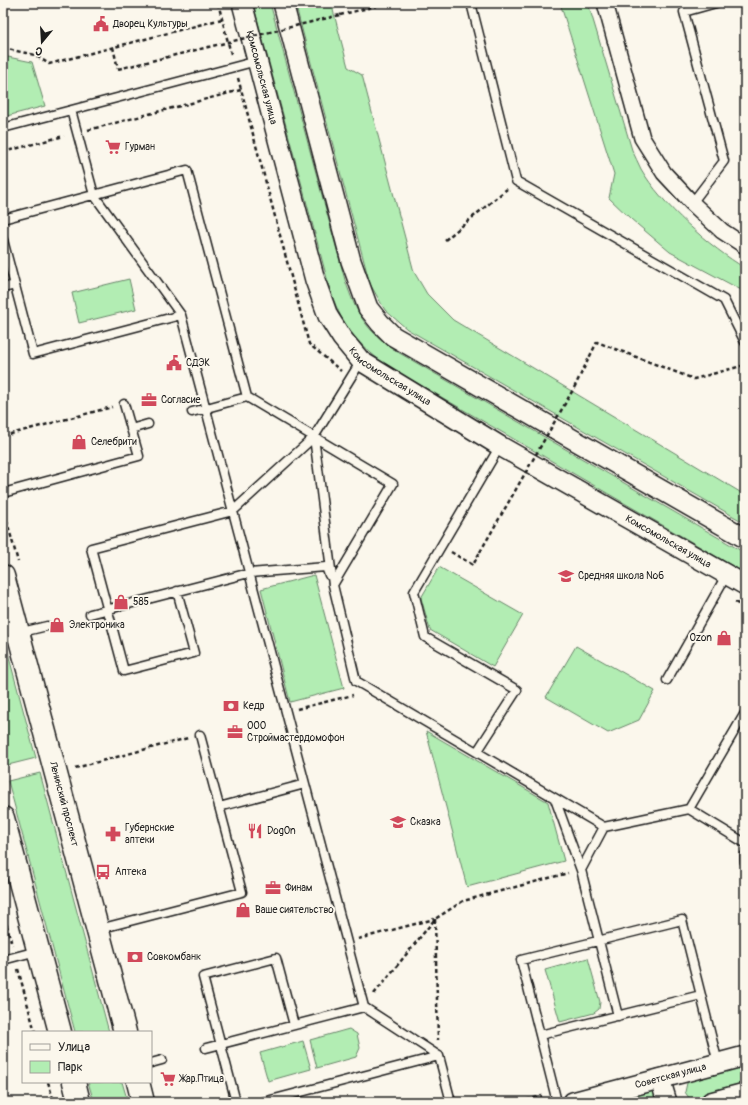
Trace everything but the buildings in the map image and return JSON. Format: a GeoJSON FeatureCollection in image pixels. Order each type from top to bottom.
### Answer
{"type":"FeatureCollection","features":[{"type":"Feature","properties":{"kind":"main road","name":"Ленинский проспект"},"geometry":{"type":"LineString","coordinates":[[3,576],[125,1031]]}},
{"type":"Feature","properties":{"kind":"main road"},"geometry":{"type":"LineString","coordinates":[[3,818],[60,1031]]}},
{"type":"Feature","properties":{"kind":"main road"},"geometry":{"type":"LineString","coordinates":[[74,1083],[79,1102]]}},
{"type":"Feature","properties":{"kind":"main road"},"geometry":{"type":"LineString","coordinates":[[138,1083],[143,1102]]}},
{"type":"Feature","properties":{"kind":"street","name":"Комсомольская улица"},"geometry":{"type":"LineString","coordinates":[[242,3],[315,280],[328,316],[342,338],[361,361],[500,446],[745,585]]}},
{"type":"Feature","properties":{"kind":"street"},"geometry":{"type":"LineString","coordinates":[[282,3],[351,261],[368,308],[380,323],[393,336],[745,538]]}},
{"type":"Feature","properties":{"kind":"street"},"geometry":{"type":"LineString","coordinates":[[605,3],[642,138],[664,173],[692,204],[722,231],[745,246]]}},
{"type":"Feature","properties":{"kind":"street","name":"Советская улица"},"geometry":{"type":"LineString","coordinates":[[573,1102],[622,1096],[660,1079],[745,1056]]}},
{"type":"Feature","properties":{"kind":"street"},"geometry":{"type":"LineString","coordinates":[[660,1079],[666,1102]]}},
{"type":"Feature","properties":{"kind":"street"},"geometry":{"type":"LineString","coordinates":[[711,1102],[745,1093]]}},
{"type":"Feature","properties":{"kind":"lane"},"geometry":{"type":"LineString","coordinates":[[471,3],[516,181],[724,300],[745,342]]}},
{"type":"Feature","properties":{"kind":"lane"},"geometry":{"type":"LineString","coordinates":[[692,204],[724,161],[684,12],[716,3]]}},
{"type":"Feature","properties":{"kind":"lane"},"geometry":{"type":"LineString","coordinates":[[3,128],[257,61]]}},
{"type":"Feature","properties":{"kind":"lane"},"geometry":{"type":"LineString","coordinates":[[71,110],[94,195],[181,315],[364,1007],[439,1056],[451,1102]]}},
{"type":"Feature","properties":{"kind":"lane"},"geometry":{"type":"LineString","coordinates":[[3,219],[187,170],[247,397],[393,484],[333,585]]}},
{"type":"Feature","properties":{"kind":"lane"},"geometry":{"type":"LineString","coordinates":[[3,240],[33,354],[181,315]]}},
{"type":"Feature","properties":{"kind":"lane"},"geometry":{"type":"LineString","coordinates":[[3,288],[15,285]]}},
{"type":"Feature","properties":{"kind":"lane"},"geometry":{"type":"LineString","coordinates":[[177,591],[194,653],[124,671],[91,548],[233,511],[314,437],[361,361]]}},
{"type":"Feature","properties":{"kind":"lane"},"geometry":{"type":"LineString","coordinates":[[192,412],[247,397]]}},
{"type":"Feature","properties":{"kind":"lane"},"geometry":{"type":"LineString","coordinates":[[3,493],[139,456],[124,404]]}},
{"type":"Feature","properties":{"kind":"lane"},"geometry":{"type":"LineString","coordinates":[[131,429],[148,424]]}},
{"type":"Feature","properties":{"kind":"lane"},"geometry":{"type":"LineString","coordinates":[[314,437],[333,585],[356,681],[604,827],[689,809],[745,844]]}},
{"type":"Feature","properties":{"kind":"lane"},"geometry":{"type":"LineString","coordinates":[[477,752],[517,690],[425,637],[414,592],[500,446]]}},
{"type":"Feature","properties":{"kind":"lane"},"geometry":{"type":"LineString","coordinates":[[90,614],[249,572],[326,567],[333,585]]}},
{"type":"Feature","properties":{"kind":"lane"},"geometry":{"type":"LineString","coordinates":[[667,680],[726,574]]}},
{"type":"Feature","properties":{"kind":"lane"},"geometry":{"type":"LineString","coordinates":[[18,633],[46,626]]}},
{"type":"Feature","properties":{"kind":"lane"},"geometry":{"type":"LineString","coordinates":[[689,809],[745,713]]}},
{"type":"Feature","properties":{"kind":"lane"},"geometry":{"type":"LineString","coordinates":[[97,930],[242,892],[200,735]]}},
{"type":"Feature","properties":{"kind":"lane"},"geometry":{"type":"LineString","coordinates":[[219,806],[305,784]]}},
{"type":"Feature","properties":{"kind":"lane"},"geometry":{"type":"LineString","coordinates":[[555,799],[581,870],[618,1016]]}},
{"type":"Feature","properties":{"kind":"lane"},"geometry":{"type":"LineString","coordinates":[[581,870],[604,827]]}},
{"type":"Feature","properties":{"kind":"lane"},"geometry":{"type":"LineString","coordinates":[[745,855],[745,862]]}},
{"type":"Feature","properties":{"kind":"lane"},"geometry":{"type":"LineString","coordinates":[[557,1102],[521,960],[682,920],[718,1064]]}},
{"type":"Feature","properties":{"kind":"lane"},"geometry":{"type":"LineString","coordinates":[[3,960],[38,951]]}},
{"type":"Feature","properties":{"kind":"lane"},"geometry":{"type":"LineString","coordinates":[[236,1102],[203,977],[276,958],[294,1025]]}},
{"type":"Feature","properties":{"kind":"lane"},"geometry":{"type":"LineString","coordinates":[[540,1035],[701,995]]}},
{"type":"Feature","properties":{"kind":"lane"},"geometry":{"type":"LineString","coordinates":[[206,1048],[364,1007]]}},
{"type":"Feature","properties":{"kind":"lane"},"geometry":{"type":"LineString","coordinates":[[263,1102],[439,1056]]}},
{"type":"Feature","properties":{"kind":"lane"},"geometry":{"type":"LineString","coordinates":[[152,1063],[162,1060]]}},
{"type":"Feature","properties":{"kind":"path"},"geometry":{"type":"LineString","coordinates":[[113,47],[118,69],[376,6],[373,3]]}},
{"type":"Feature","properties":{"kind":"path"},"geometry":{"type":"LineString","coordinates":[[663,3],[674,7]]}},
{"type":"Feature","properties":{"kind":"path"},"geometry":{"type":"LineString","coordinates":[[3,48],[35,55],[49,64],[222,19]]}},
{"type":"Feature","properties":{"kind":"path"},"geometry":{"type":"LineString","coordinates":[[3,152],[241,90]]}},
{"type":"Feature","properties":{"kind":"path"},"geometry":{"type":"LineString","coordinates":[[445,240],[516,181]]}},
{"type":"Feature","properties":{"kind":"path"},"geometry":{"type":"LineString","coordinates":[[441,547],[473,565],[574,388],[597,342],[694,380],[745,365]]}},
{"type":"Feature","properties":{"kind":"path"},"geometry":{"type":"LineString","coordinates":[[3,436],[124,404]]}},
{"type":"Feature","properties":{"kind":"path"},"geometry":{"type":"LineString","coordinates":[[286,712],[356,694],[356,681]]}},
{"type":"Feature","properties":{"kind":"path"},"geometry":{"type":"LineString","coordinates":[[73,769],[200,735]]}},
{"type":"Feature","properties":{"kind":"path"},"geometry":{"type":"LineString","coordinates":[[347,942],[435,919],[463,901],[581,870]]}},
{"type":"Feature","properties":{"kind":"path"},"geometry":{"type":"LineString","coordinates":[[3,911],[35,1031]]}},
{"type":"Feature","properties":{"kind":"path"},"geometry":{"type":"LineString","coordinates":[[364,1007],[435,919]]}},
{"type":"Feature","properties":{"kind":"path"},"geometry":{"type":"LineString","coordinates":[[435,919],[439,1056]]}},
{"type":"Feature","properties":{"kind":"path"},"geometry":{"type":"LineString","coordinates":[[48,1083],[54,1102]]}},
{"type":"Feature","properties":{"kind":"green space"},"geometry":{"type":"Polygon","coordinates":[[[253,3],[270,3],[345,280],[358,312],[369,328],[396,351],[745,553],[745,573],[386,365],[357,340],[338,311],[329,286],[253,3]]]}},
{"type":"Feature","properties":{"kind":"green space"},"geometry":{"type":"Polygon","coordinates":[[[295,3],[340,3],[333,10],[348,67],[362,75],[414,272],[427,294],[453,320],[745,495],[745,523],[407,329],[385,310],[370,284],[295,3]]]}},
{"type":"Feature","properties":{"kind":"green space"},"geometry":{"type":"Polygon","coordinates":[[[560,3],[588,3],[632,150],[641,169],[661,196],[688,224],[717,249],[745,268],[745,292],[670,252],[609,198],[614,174],[560,3]]]}},
{"type":"Feature","properties":{"kind":"green space"},"geometry":{"type":"Polygon","coordinates":[[[3,56],[32,62],[45,106],[3,117],[3,56]]]}},
{"type":"Feature","properties":{"kind":"green space"},"geometry":{"type":"Polygon","coordinates":[[[129,279],[136,309],[79,323],[72,293],[129,279]]]}},
{"type":"Feature","properties":{"kind":"green space"},"geometry":{"type":"Polygon","coordinates":[[[439,567],[523,615],[493,667],[430,630],[421,598],[439,567]]]}},
{"type":"Feature","properties":{"kind":"green space"},"geometry":{"type":"Polygon","coordinates":[[[314,575],[344,688],[290,702],[261,589],[314,575]]]}},
{"type":"Feature","properties":{"kind":"green space"},"geometry":{"type":"Polygon","coordinates":[[[3,635],[36,758],[4,766],[3,763],[3,635]]]}},
{"type":"Feature","properties":{"kind":"green space"},"geometry":{"type":"Polygon","coordinates":[[[576,646],[655,691],[639,720],[608,733],[546,697],[576,646]]]}},
{"type":"Feature","properties":{"kind":"green space"},"geometry":{"type":"Polygon","coordinates":[[[426,731],[548,802],[564,861],[467,887],[426,731]]]}},
{"type":"Feature","properties":{"kind":"green space"},"geometry":{"type":"Polygon","coordinates":[[[40,773],[109,1031],[75,1031],[8,781],[40,773]]]}},
{"type":"Feature","properties":{"kind":"green space"},"geometry":{"type":"Polygon","coordinates":[[[588,958],[600,1002],[599,1009],[594,1013],[560,1022],[545,970],[588,958]]]}},
{"type":"Feature","properties":{"kind":"green space"},"geometry":{"type":"Polygon","coordinates":[[[349,1029],[357,1034],[360,1048],[356,1057],[317,1068],[310,1040],[349,1029]]]}},
{"type":"Feature","properties":{"kind":"green space"},"geometry":{"type":"Polygon","coordinates":[[[303,1041],[311,1069],[268,1081],[260,1053],[303,1041]]]}},
{"type":"Feature","properties":{"kind":"green space"},"geometry":{"type":"Polygon","coordinates":[[[745,1066],[745,1086],[697,1099],[689,1098],[685,1092],[687,1083],[692,1080],[745,1066]]]}},
{"type":"Feature","properties":{"kind":"green space"},"geometry":{"type":"Polygon","coordinates":[[[88,1083],[122,1083],[128,1102],[94,1102],[88,1083]]]}},
{"type":"Feature","properties":{"kind":"green space"},"geometry":{"type":"Polygon","coordinates":[[[650,1090],[654,1091],[660,1102],[631,1102],[635,1095],[650,1090]]]}},
{"type":"Feature","properties":{"kind":"place","name":"Дворец Культуры"},"geometry":{"type":"Point","coordinates":[101,24]}},
{"type":"Feature","properties":{"kind":"place","name":"Гурман"},"geometry":{"type":"Point","coordinates":[113,147]}},
{"type":"Feature","properties":{"kind":"place","name":"СДЭК"},"geometry":{"type":"Point","coordinates":[174,363]}},
{"type":"Feature","properties":{"kind":"place","name":"Согласие"},"geometry":{"type":"Point","coordinates":[149,400]}},
{"type":"Feature","properties":{"kind":"place","name":"Селебрити"},"geometry":{"type":"Point","coordinates":[79,442]}},
{"type":"Feature","properties":{"kind":"place","name":"Средняя школа №6"},"geometry":{"type":"Point","coordinates":[566,576]}},
{"type":"Feature","properties":{"kind":"place","name":"585"},"geometry":{"type":"Point","coordinates":[121,602]}},
{"type":"Feature","properties":{"kind":"place","name":"Электроника"},"geometry":{"type":"Point","coordinates":[57,625]}},
{"type":"Feature","properties":{"kind":"place","name":"Ozon"},"geometry":{"type":"Point","coordinates":[724,638]}},
{"type":"Feature","properties":{"kind":"place","name":"Кедр"},"geometry":{"type":"Point","coordinates":[231,706]}},
{"type":"Feature","properties":{"kind":"place","name":"ООО Строймастердомофон"},"geometry":{"type":"Point","coordinates":[235,732]}},
{"type":"Feature","properties":{"kind":"place","name":"Сказка"},"geometry":{"type":"Point","coordinates":[398,822]}},
{"type":"Feature","properties":{"kind":"place","name":"DogOn"},"geometry":{"type":"Point","coordinates":[255,831]}},
{"type":"Feature","properties":{"kind":"place","name":"Губернские аптеки"},"geometry":{"type":"Point","coordinates":[113,834]}},
{"type":"Feature","properties":{"kind":"place","name":"Аптека"},"geometry":{"type":"Point","coordinates":[103,872]}},
{"type":"Feature","properties":{"kind":"place","name":"Финам"},"geometry":{"type":"Point","coordinates":[273,888]}},
{"type":"Feature","properties":{"kind":"place","name":"Ваше сиятельство"},"geometry":{"type":"Point","coordinates":[243,910]}},
{"type":"Feature","properties":{"kind":"place","name":"Совкомбанк"},"geometry":{"type":"Point","coordinates":[135,957]}},
{"type":"Feature","properties":{"kind":"place","name":"Жар.Птица"},"geometry":{"type":"Point","coordinates":[168,1079]}}]}
